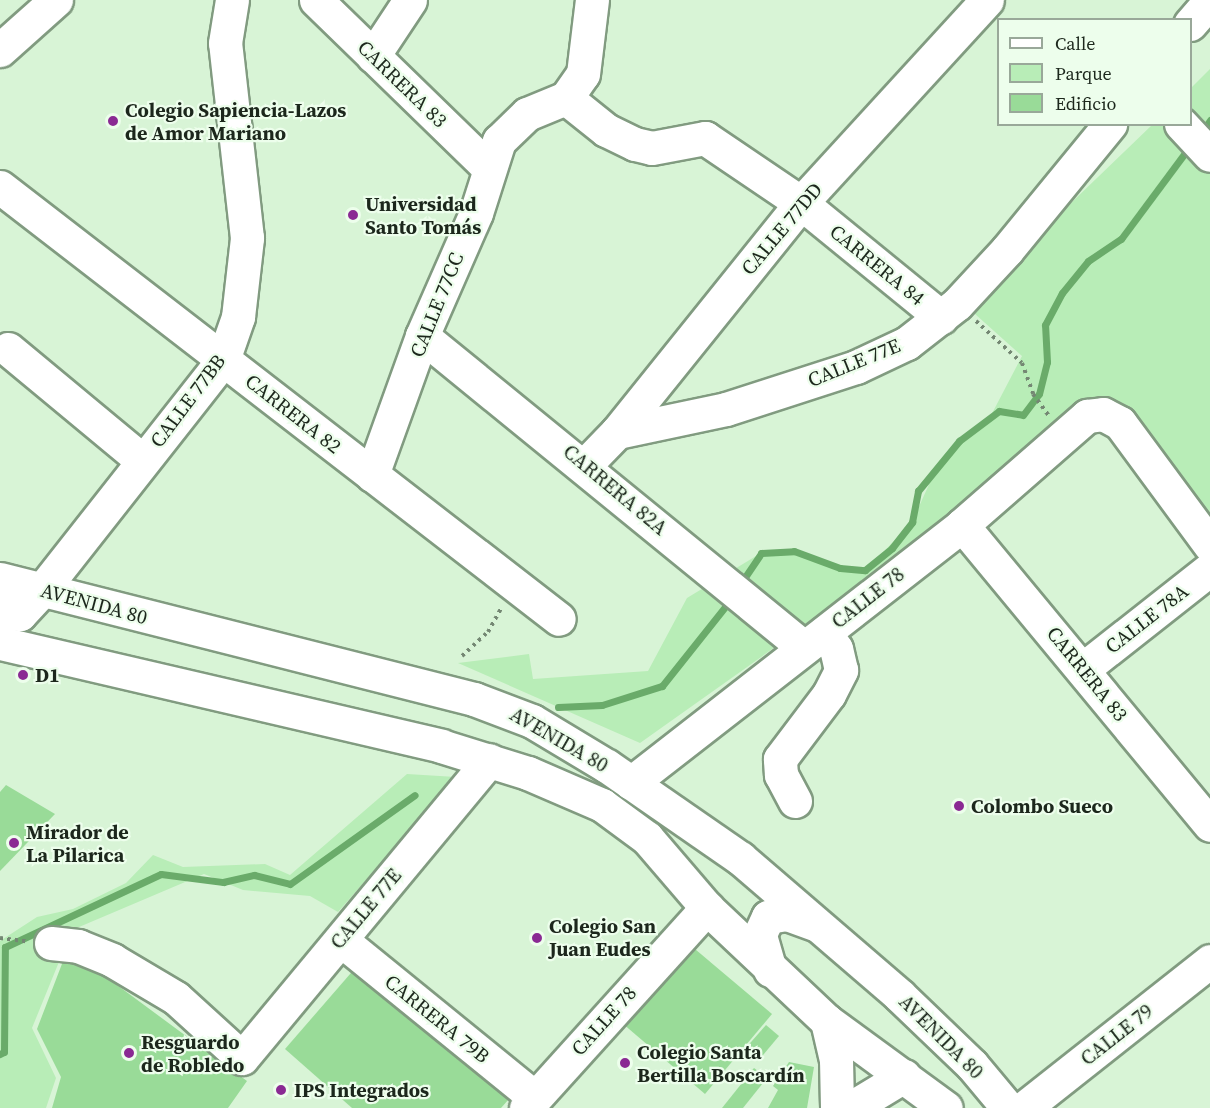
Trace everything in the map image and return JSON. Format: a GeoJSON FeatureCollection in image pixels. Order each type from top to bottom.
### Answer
{"type":"FeatureCollection","features":[{"type":"Feature","properties":{"kind":"street"},"geometry":{"type":"LineString","coordinates":[[0,50],[56,0]]}},
{"type":"Feature","properties":{"kind":"street","name":"CALLE 77BB"},"geometry":{"type":"LineString","coordinates":[[0,612],[20,614],[42,590],[223,360],[238,317],[247,237],[225,43],[232,0]]}},
{"type":"Feature","properties":{"kind":"street","name":"CARRERA 83"},"geometry":{"type":"LineString","coordinates":[[316,0],[489,168]]}},
{"type":"Feature","properties":{"kind":"street"},"geometry":{"type":"LineString","coordinates":[[373,56],[410,0]]}},
{"type":"Feature","properties":{"kind":"street"},"geometry":{"type":"LineString","coordinates":[[566,98],[583,74],[592,0]]}},
{"type":"Feature","properties":{"kind":"street","name":"CALLE 77DD"},"geometry":{"type":"LineString","coordinates":[[585,465],[617,432],[801,202],[987,0]]}},
{"type":"Feature","properties":{"kind":"street"},"geometry":{"type":"LineString","coordinates":[[1192,23],[1210,1]]}},
{"type":"Feature","properties":{"kind":"street","name":"CALLE 77CC"},"geometry":{"type":"LineString","coordinates":[[372,475],[422,336],[476,213],[489,168],[509,128],[527,114],[566,98]]}},
{"type":"Feature","properties":{"kind":"street","name":"CARRERA 84"},"geometry":{"type":"LineString","coordinates":[[566,98],[606,130],[635,144],[652,148],[705,138],[801,202],[949,311]]}},
{"type":"Feature","properties":{"kind":"street","name":"CALLE 77E"},"geometry":{"type":"LineString","coordinates":[[617,432],[726,409],[856,367],[907,343],[949,311],[1108,126]]}},
{"type":"Feature","properties":{"kind":"street"},"geometry":{"type":"LineString","coordinates":[[1183,126],[1210,155]]}},
{"type":"Feature","properties":{"kind":"street","name":"CARRERA 82"},"geometry":{"type":"LineString","coordinates":[[0,187],[559,619]]}},
{"type":"Feature","properties":{"kind":"street","name":"CARRERA 82A"},"geometry":{"type":"LineString","coordinates":[[422,336],[585,465],[721,578],[814,639]]}},
{"type":"Feature","properties":{"kind":"street"},"geometry":{"type":"LineString","coordinates":[[8,349],[143,461]]}},
{"type":"Feature","properties":{"kind":"street","name":"CALLE 78"},"geometry":{"type":"LineString","coordinates":[[631,783],[962,525],[1080,420],[1103,414],[1127,431],[1209,566]]}},
{"type":"Feature","properties":{"kind":"street","name":"CARRERA 83"},"geometry":{"type":"LineString","coordinates":[[962,525],[1210,825]]}},
{"type":"Feature","properties":{"kind":"street","name":"CALLE 78A"},"geometry":{"type":"LineString","coordinates":[[1083,669],[1209,566]]}},
{"type":"Feature","properties":{"kind":"street","name":"AVENIDA 80"},"geometry":{"type":"LineString","coordinates":[[0,579],[501,707],[631,783],[740,858],[827,929],[972,1065],[1008,1108]]}},
{"type":"Feature","properties":{"kind":"street"},"geometry":{"type":"LineString","coordinates":[[795,801],[781,775],[780,759],[829,694],[841,670],[836,649],[814,639]]}},
{"type":"Feature","properties":{"kind":"street","name":"AVENIDA 80"},"geometry":{"type":"LineString","coordinates":[[0,643],[381,730],[489,760],[552,783],[624,820],[647,838],[707,908],[770,970],[827,1021],[946,1108]]}},
{"type":"Feature","properties":{"kind":"street","name":"CALLE 77E"},"geometry":{"type":"LineString","coordinates":[[51,943],[78,946],[112,960],[176,998],[242,1058],[489,760]]}},
{"type":"Feature","properties":{"kind":"street","name":"CALLE 78"},"geometry":{"type":"LineString","coordinates":[[530,1103],[707,908]]}},
{"type":"Feature","properties":{"kind":"street"},"geometry":{"type":"LineString","coordinates":[[770,970],[760,934],[768,917],[787,914],[827,929]]}},
{"type":"Feature","properties":{"kind":"street","name":"CARRERA 79B"},"geometry":{"type":"LineString","coordinates":[[340,940],[530,1103]]}},
{"type":"Feature","properties":{"kind":"street","name":"CALLE 79"},"geometry":{"type":"LineString","coordinates":[[1023,1108],[1210,961]]}},
{"type":"Feature","properties":{"kind":"street"},"geometry":{"type":"LineString","coordinates":[[827,1021],[836,1059],[837,1108]]}},
{"type":"Feature","properties":{"kind":"street"},"geometry":{"type":"LineString","coordinates":[[851,1108],[904,1076]]}},
{"type":"Feature","properties":{"kind":"path"},"geometry":{"type":"LineString","coordinates":[[949,311],[1022,363],[1032,394],[1042,408]]}},
{"type":"Feature","properties":{"kind":"path"},"geometry":{"type":"LineString","coordinates":[[462,656],[488,632],[518,587]]}},
{"type":"Feature","properties":{"kind":"green space"},"geometry":{"type":"Polygon","coordinates":[[[1210,69],[1210,546],[1103,414],[640,743],[458,663],[529,654],[533,679],[648,671],[687,598],[761,553],[794,551],[840,568],[866,570],[912,522],[931,480],[959,441],[987,423],[1022,356],[965,305],[1151,126],[1192,126],[1192,87],[1210,69]]]}},
{"type":"Feature","properties":{"kind":"green space"},"geometry":{"type":"Polygon","coordinates":[[[407,774],[456,777],[338,912],[310,896],[243,890],[204,874],[72,930],[32,1028],[56,1078],[46,1108],[0,1108],[0,941],[37,917],[73,909],[126,883],[153,855],[183,867],[265,864],[290,875],[407,774]]]}},
{"type":"Feature","properties":{"kind":"building","name":"Mirador de La Pilarica"},"geometry":{"type":"Polygon","coordinates":[[[6,785],[55,814],[0,871],[0,792],[6,785]]]}},
{"type":"Feature","properties":{"kind":"building"},"geometry":{"type":"Polygon","coordinates":[[[689,944],[772,1014],[705,1094],[622,1023],[689,944]]]}},
{"type":"Feature","properties":{"kind":"building","name":"Resguardo de Robledo"},"geometry":{"type":"Polygon","coordinates":[[[65,956],[94,968],[247,1081],[228,1108],[52,1108],[61,1077],[37,1029],[65,956]]]}},
{"type":"Feature","properties":{"kind":"building"},"geometry":{"type":"Polygon","coordinates":[[[357,966],[509,1099],[501,1108],[352,1108],[285,1049],[357,966]]]}},
{"type":"Feature","properties":{"kind":"building"},"geometry":{"type":"Polygon","coordinates":[[[766,1025],[779,1036],[758,1061],[744,1050],[766,1025]]]}},
{"type":"Feature","properties":{"kind":"building"},"geometry":{"type":"Polygon","coordinates":[[[789,1062],[814,1067],[807,1108],[768,1108],[778,1090],[773,1086],[789,1062]]]}},
{"type":"Feature","properties":{"kind":"building"},"geometry":{"type":"Polygon","coordinates":[[[754,1068],[767,1078],[743,1108],[722,1108],[754,1068]]]}},
{"type":"Feature","properties":{"kind":"waterway"},"geometry":{"type":"LineString","coordinates":[[1201,133],[1210,120]]}},
{"type":"Feature","properties":{"kind":"waterway"},"geometry":{"type":"LineString","coordinates":[[741,583],[761,553],[794,551],[840,568],[865,570],[892,548],[912,522],[918,491],[959,441],[999,411],[1023,415],[1039,394],[1047,362],[1045,325],[1062,293],[1088,261],[1121,239],[1190,146]]}},
{"type":"Feature","properties":{"kind":"waterway"},"geometry":{"type":"LineString","coordinates":[[558,707],[602,705],[662,686],[732,598]]}},
{"type":"Feature","properties":{"kind":"waterway"},"geometry":{"type":"LineString","coordinates":[[0,1054],[4,1052],[5,947],[161,874],[223,882],[254,875],[290,884],[415,795]]}},
{"type":"Feature","properties":{"kind":"place","name":"Colegio Sapiencia-Lazos de Amor Mariano"},"geometry":{"type":"Point","coordinates":[113,121]}},
{"type":"Feature","properties":{"kind":"place","name":"Universidad Santo Tomás"},"geometry":{"type":"Point","coordinates":[353,215]}},
{"type":"Feature","properties":{"kind":"place","name":"D1"},"geometry":{"type":"Point","coordinates":[23,675]}},
{"type":"Feature","properties":{"kind":"place","name":"Colombo Sueco"},"geometry":{"type":"Point","coordinates":[959,806]}},
{"type":"Feature","properties":{"kind":"place","name":"Mirador de La Pilarica"},"geometry":{"type":"Point","coordinates":[14,843]}},
{"type":"Feature","properties":{"kind":"place","name":"Colegio San Juan Eudes"},"geometry":{"type":"Point","coordinates":[537,938]}},
{"type":"Feature","properties":{"kind":"place","name":"Resguardo de Robledo"},"geometry":{"type":"Point","coordinates":[129,1053]}},
{"type":"Feature","properties":{"kind":"place","name":"Colegio Santa Bertilla Boscardín"},"geometry":{"type":"Point","coordinates":[625,1063]}},
{"type":"Feature","properties":{"kind":"place","name":"IPS Integrados"},"geometry":{"type":"Point","coordinates":[281,1090]}}]}
